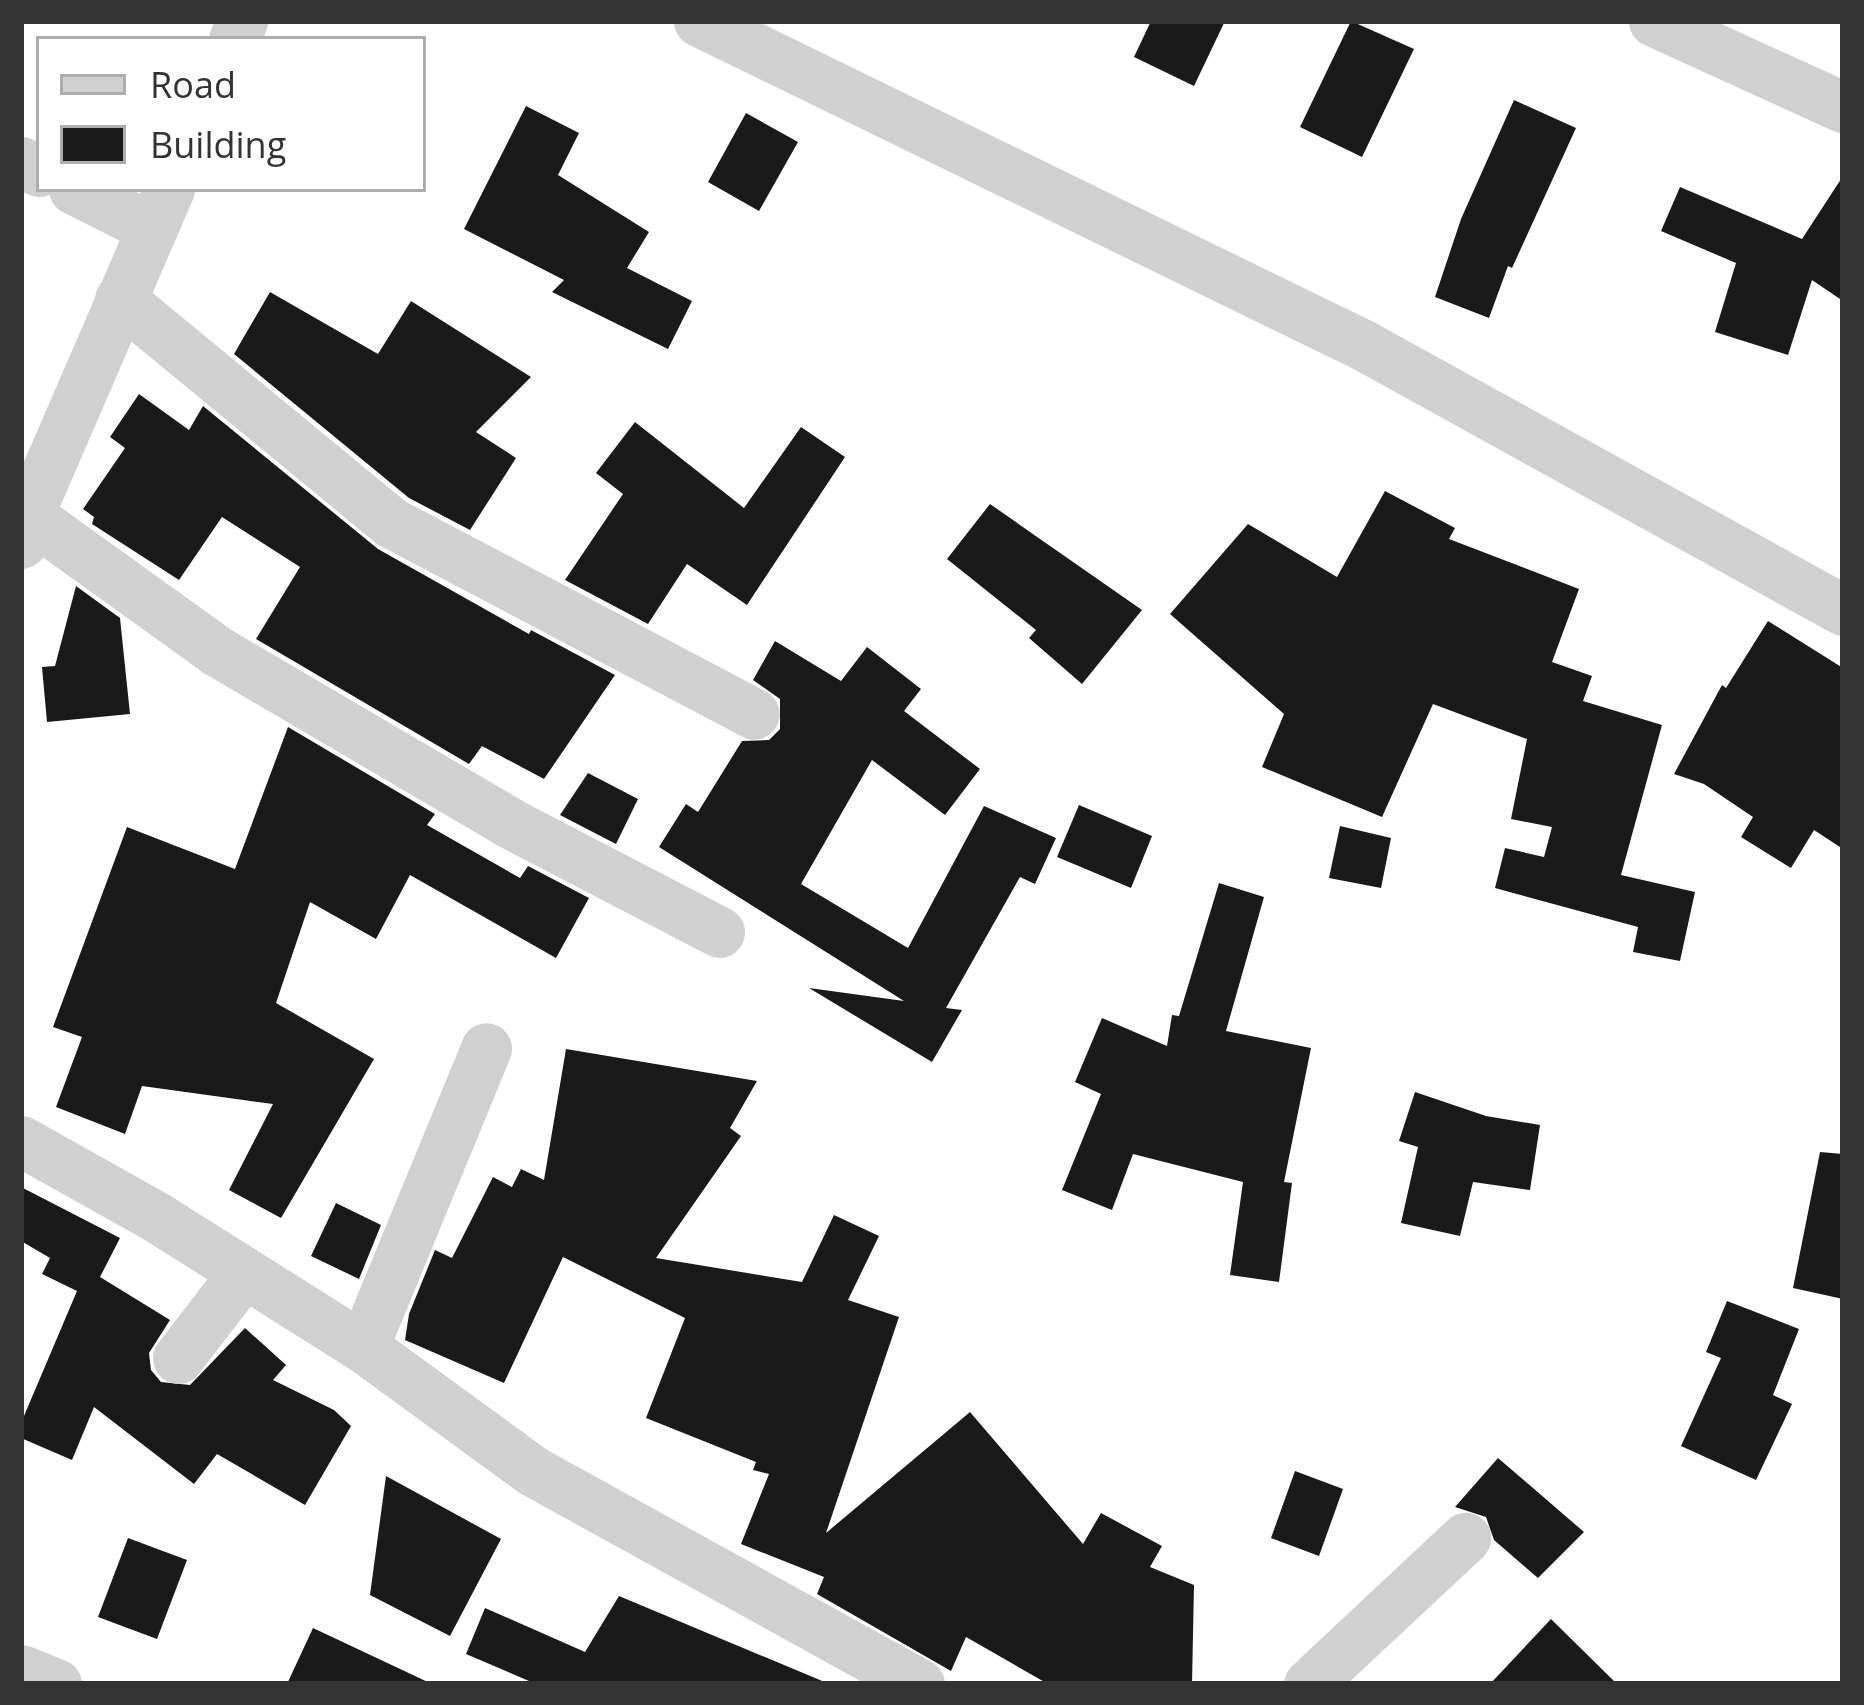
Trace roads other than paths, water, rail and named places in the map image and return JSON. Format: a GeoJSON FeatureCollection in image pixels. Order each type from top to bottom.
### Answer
{"type":"FeatureCollection","features":[{"type":"Feature","properties":{"kind":"street"},"geometry":{"type":"LineString","coordinates":[[699,21],[1365,346],[1843,610]]}},
{"type":"Feature","properties":{"kind":"street"},"geometry":{"type":"LineString","coordinates":[[1654,21],[1843,107]]}},
{"type":"Feature","properties":{"kind":"street"},"geometry":{"type":"LineString","coordinates":[[87,192],[160,209],[24,529],[217,651],[508,822],[719,932]]}},
{"type":"Feature","properties":{"kind":"street"},"geometry":{"type":"LineString","coordinates":[[120,298],[392,523],[754,714]]}},
{"type":"Feature","properties":{"kind":"street"},"geometry":{"type":"LineString","coordinates":[[363,1347],[486,1048]]}},
{"type":"Feature","properties":{"kind":"street"},"geometry":{"type":"LineString","coordinates":[[21,1142],[158,1218],[363,1347],[532,1471],[919,1684]]}},
{"type":"Feature","properties":{"kind":"street"},"geometry":{"type":"LineString","coordinates":[[178,1358],[242,1275]]}},
{"type":"Feature","properties":{"kind":"street"},"geometry":{"type":"LineString","coordinates":[[1309,1684],[1466,1538]]}},
{"type":"Feature","properties":{"kind":"street"},"geometry":{"type":"LineString","coordinates":[[21,1670],[56,1684]]}}]}
